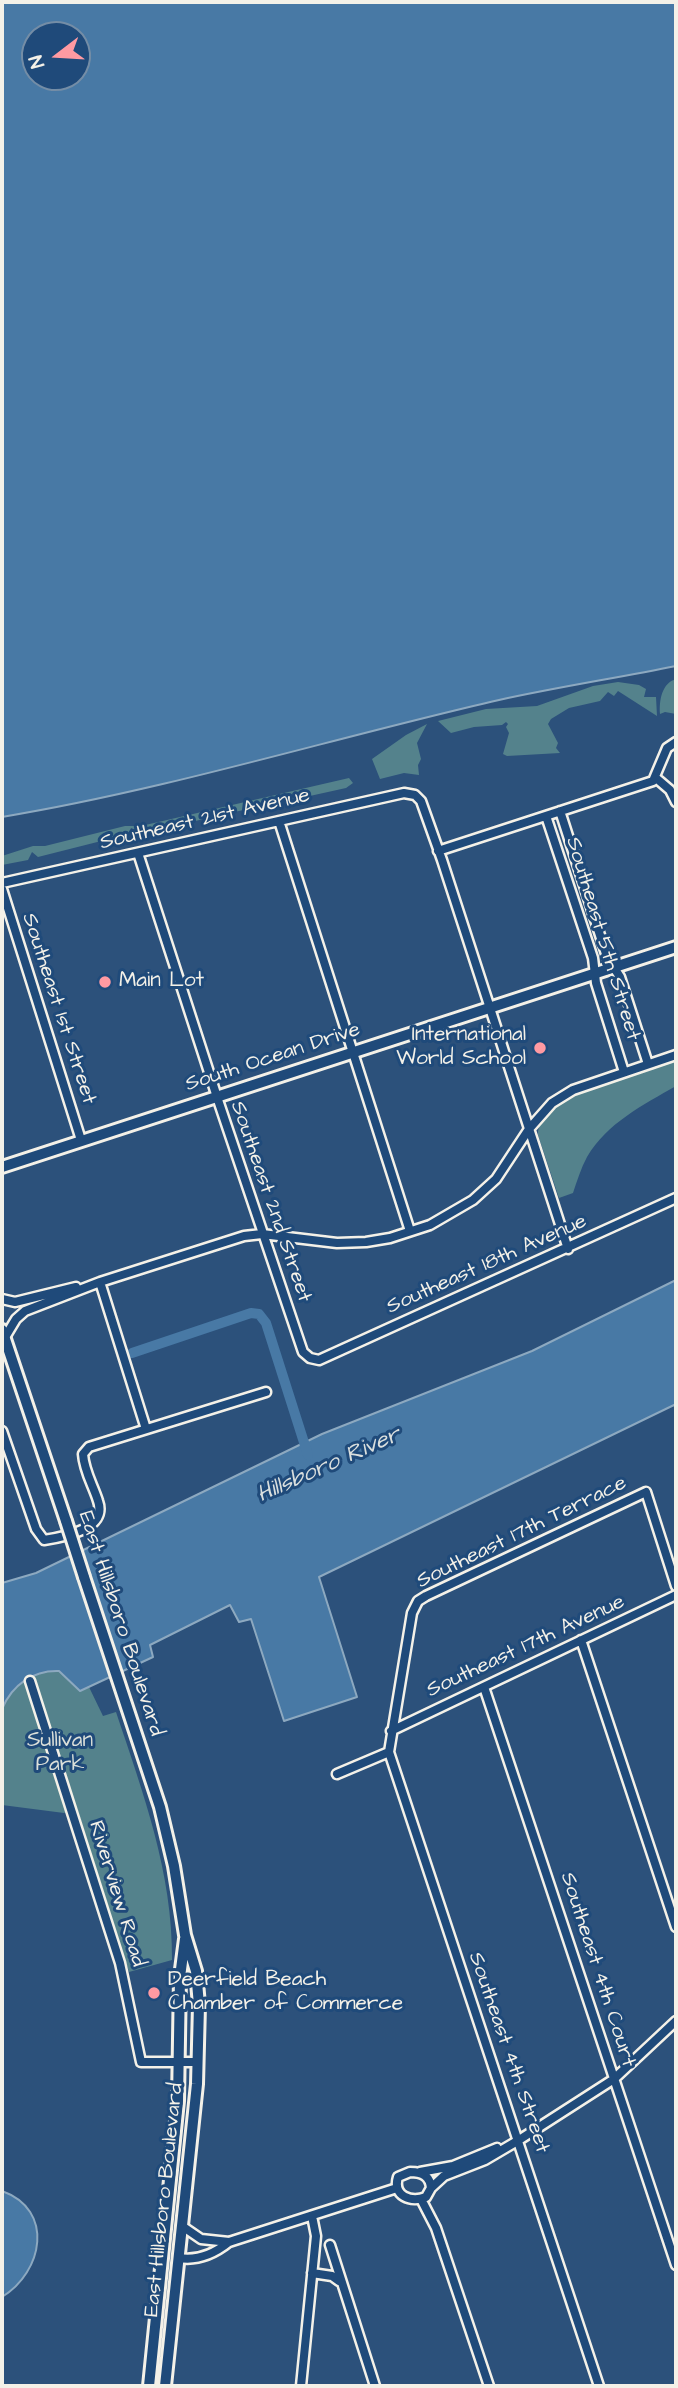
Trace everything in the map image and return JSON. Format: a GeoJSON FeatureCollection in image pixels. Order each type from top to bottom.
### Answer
{"type":"FeatureCollection","features":[{"type":"Feature","properties":{"kind":"main road","name":"South Ocean Drive"},"geometry":{"type":"LineString","coordinates":[[2,1167],[676,947]]}},
{"type":"Feature","properties":{"kind":"main road","name":"East Hillsboro Boulevard"},"geometry":{"type":"LineString","coordinates":[[3,1336],[129,1707],[167,1833],[185,1935],[196,1971],[199,2005],[198,2062],[165,2386]]}},
{"type":"Feature","properties":{"kind":"main road","name":"East Hillsboro Boulevard"},"geometry":{"type":"LineString","coordinates":[[149,2386],[181,2062],[180,1977],[185,1935]]}},
{"type":"Feature","properties":{"kind":"main road"},"geometry":{"type":"LineString","coordinates":[[170,2180],[169,2239],[179,2258]]}},
{"type":"Feature","properties":{"kind":"main road"},"geometry":{"type":"LineString","coordinates":[[161,2268],[169,2272],[167,2308],[173,2316]]}},
{"type":"Feature","properties":{"kind":"street"},"geometry":{"type":"LineString","coordinates":[[568,1249],[438,851],[648,783],[656,778],[667,748],[676,742]]}},
{"type":"Feature","properties":{"kind":"street"},"geometry":{"type":"LineString","coordinates":[[656,778],[670,790],[676,802]]}},
{"type":"Feature","properties":{"kind":"street","name":"Southeast 21st Avenue"},"geometry":{"type":"LineString","coordinates":[[2,883],[404,793],[415,794],[421,801],[438,851]]}},
{"type":"Feature","properties":{"kind":"street","name":"Southeast 5th Street"},"geometry":{"type":"LineString","coordinates":[[559,811],[607,957],[620,978],[648,1064]]}},
{"type":"Feature","properties":{"kind":"street","name":"Southeast 5th Street"},"geometry":{"type":"LineString","coordinates":[[546,816],[593,958],[594,974],[624,1072]]}},
{"type":"Feature","properties":{"kind":"street"},"geometry":{"type":"LineString","coordinates":[[279,821],[410,1231]]}},
{"type":"Feature","properties":{"kind":"street","name":"Southeast 2nd Street"},"geometry":{"type":"LineString","coordinates":[[138,853],[262,1234],[303,1352],[310,1358]]}},
{"type":"Feature","properties":{"kind":"street","name":"Southeast 1st Street"},"geometry":{"type":"LineString","coordinates":[[2,889],[81,1140]]}},
{"type":"Feature","properties":{"kind":"street"},"geometry":{"type":"LineString","coordinates":[[3,1336],[26,1311],[100,1282],[236,1237],[262,1234],[337,1242],[366,1242],[430,1225],[473,1200],[496,1179],[543,1110],[573,1090],[676,1055]]}},
{"type":"Feature","properties":{"kind":"street","name":"Southeast 18th Avenue"},"geometry":{"type":"LineString","coordinates":[[310,1358],[318,1360],[676,1198]]}},
{"type":"Feature","properties":{"kind":"street"},"geometry":{"type":"LineString","coordinates":[[2,1299],[15,1302],[100,1282]]}},
{"type":"Feature","properties":{"kind":"street"},"geometry":{"type":"LineString","coordinates":[[100,1282],[146,1429]]}},
{"type":"Feature","properties":{"kind":"street"},"geometry":{"type":"LineString","coordinates":[[2,1430],[36,1529],[44,1540],[58,1538],[89,1527],[97,1520],[99,1504],[84,1465],[83,1454],[89,1447],[266,1392]]}},
{"type":"Feature","properties":{"kind":"street","name":"Southeast 17th Terrace"},"geometry":{"type":"LineString","coordinates":[[391,1731],[412,1613],[418,1601],[426,1596],[646,1492],[676,1586]]}},
{"type":"Feature","properties":{"kind":"street","name":"Southeast 17th Avenue"},"geometry":{"type":"LineString","coordinates":[[391,1731],[676,1595]]}},
{"type":"Feature","properties":{"kind":"street"},"geometry":{"type":"LineString","coordinates":[[581,1640],[676,1927]]}},
{"type":"Feature","properties":{"kind":"street","name":"Riverview Road"},"geometry":{"type":"LineString","coordinates":[[30,1681],[120,1963],[141,2062],[198,2062]]}},
{"type":"Feature","properties":{"kind":"street","name":"Southeast 4th Court"},"geometry":{"type":"LineString","coordinates":[[484,1687],[676,2265]]}},
{"type":"Feature","properties":{"kind":"street","name":"Southeast 4th Street"},"geometry":{"type":"LineString","coordinates":[[391,1731],[389,1752],[600,2386]]}},
{"type":"Feature","properties":{"kind":"street"},"geometry":{"type":"LineString","coordinates":[[337,1774],[389,1752]]}},
{"type":"Feature","properties":{"kind":"street"},"geometry":{"type":"LineString","coordinates":[[519,2140],[453,2166],[402,2174],[396,2183],[399,2193],[409,2199],[426,2197],[444,2176],[485,2160],[519,2140],[614,2079],[676,2021]]}},
{"type":"Feature","properties":{"kind":"street"},"geometry":{"type":"LineString","coordinates":[[420,2172],[428,2178],[431,2188]]}},
{"type":"Feature","properties":{"kind":"street"},"geometry":{"type":"LineString","coordinates":[[179,2258],[192,2260],[218,2250],[229,2242],[397,2188]]}},
{"type":"Feature","properties":{"kind":"street"},"geometry":{"type":"LineString","coordinates":[[421,2199],[436,2228],[489,2386]]}},
{"type":"Feature","properties":{"kind":"street"},"geometry":{"type":"LineString","coordinates":[[301,2386],[316,2236],[312,2216]]}},
{"type":"Feature","properties":{"kind":"street"},"geometry":{"type":"LineString","coordinates":[[182,2226],[201,2239],[229,2242]]}},
{"type":"Feature","properties":{"kind":"street"},"geometry":{"type":"LineString","coordinates":[[330,2245],[375,2386]]}},
{"type":"Feature","properties":{"kind":"street"},"geometry":{"type":"LineString","coordinates":[[312,2273],[332,2276],[341,2284]]}},
{"type":"Feature","properties":{"kind":"green space"},"geometry":{"type":"Polygon","coordinates":[[[676,679],[676,714],[660,714],[662,693],[667,684],[676,679]]]}},
{"type":"Feature","properties":{"kind":"green space"},"geometry":{"type":"Polygon","coordinates":[[[618,682],[639,685],[646,689],[644,697],[656,697],[657,716],[618,691],[614,696],[608,692],[600,701],[569,708],[551,719],[548,724],[560,753],[507,756],[503,754],[509,733],[506,722],[502,725],[474,727],[451,733],[438,721],[486,709],[537,706],[593,686],[618,682]]]}},
{"type":"Feature","properties":{"kind":"green space"},"geometry":{"type":"Polygon","coordinates":[[[427,724],[417,743],[421,759],[418,765],[419,775],[404,773],[380,779],[372,759],[427,724]]]}},
{"type":"Feature","properties":{"kind":"green space"},"geometry":{"type":"Polygon","coordinates":[[[349,778],[353,783],[346,788],[260,807],[255,802],[252,808],[143,833],[131,828],[129,834],[38,857],[32,852],[28,860],[2,865],[2,856],[33,846],[45,846],[125,826],[141,826],[349,778]]]}},
{"type":"Feature","properties":{"kind":"green space"},"geometry":{"type":"Polygon","coordinates":[[[676,1061],[676,1086],[627,1116],[605,1134],[587,1157],[573,1193],[559,1198],[538,1135],[547,1115],[580,1093],[676,1061]]]}},
{"type":"Feature","properties":{"kind":"green space","name":"Sullivan Park"},"geometry":{"type":"Polygon","coordinates":[[[45,1670],[59,1671],[80,1691],[89,1687],[103,1716],[116,1712],[146,1803],[162,1865],[171,1928],[172,1960],[129,1972],[77,1808],[64,1813],[2,1805],[2,1709],[19,1685],[45,1670]]]}},
{"type":"Feature","properties":{"kind":"water"},"geometry":{"type":"Polygon","coordinates":[[[2,2],[676,2],[676,666],[499,700],[189,778],[2,817],[2,2]]]}},
{"type":"Feature","properties":{"kind":"water","name":"Hillsboro River"},"geometry":{"type":"Polygon","coordinates":[[[676,1280],[676,1408],[674,1405],[319,1577],[357,1697],[284,1721],[251,1619],[239,1622],[230,1605],[150,1645],[153,1657],[80,1691],[59,1671],[32,1676],[11,1693],[2,1709],[2,1583],[36,1573],[322,1434],[532,1351],[676,1280]]]}},
{"type":"Feature","properties":{"kind":"water"},"geometry":{"type":"Polygon","coordinates":[[[2,2191],[19,2200],[30,2212],[36,2226],[37,2242],[27,2273],[2,2297],[2,2191]]]}},
{"type":"Feature","properties":{"kind":"waterway","name":"Hillsboro River"},"geometry":{"type":"LineString","coordinates":[[132,1353],[251,1313],[259,1314],[266,1323],[308,1455]]}},
{"type":"Feature","properties":{"kind":"place","name":"Main Lot"},"geometry":{"type":"Point","coordinates":[105,982]}},
{"type":"Feature","properties":{"kind":"place","name":"International World School"},"geometry":{"type":"Point","coordinates":[540,1048]}},
{"type":"Feature","properties":{"kind":"place","name":"Deerfield Beach Chamber of Commerce"},"geometry":{"type":"Point","coordinates":[154,1993]}}]}
